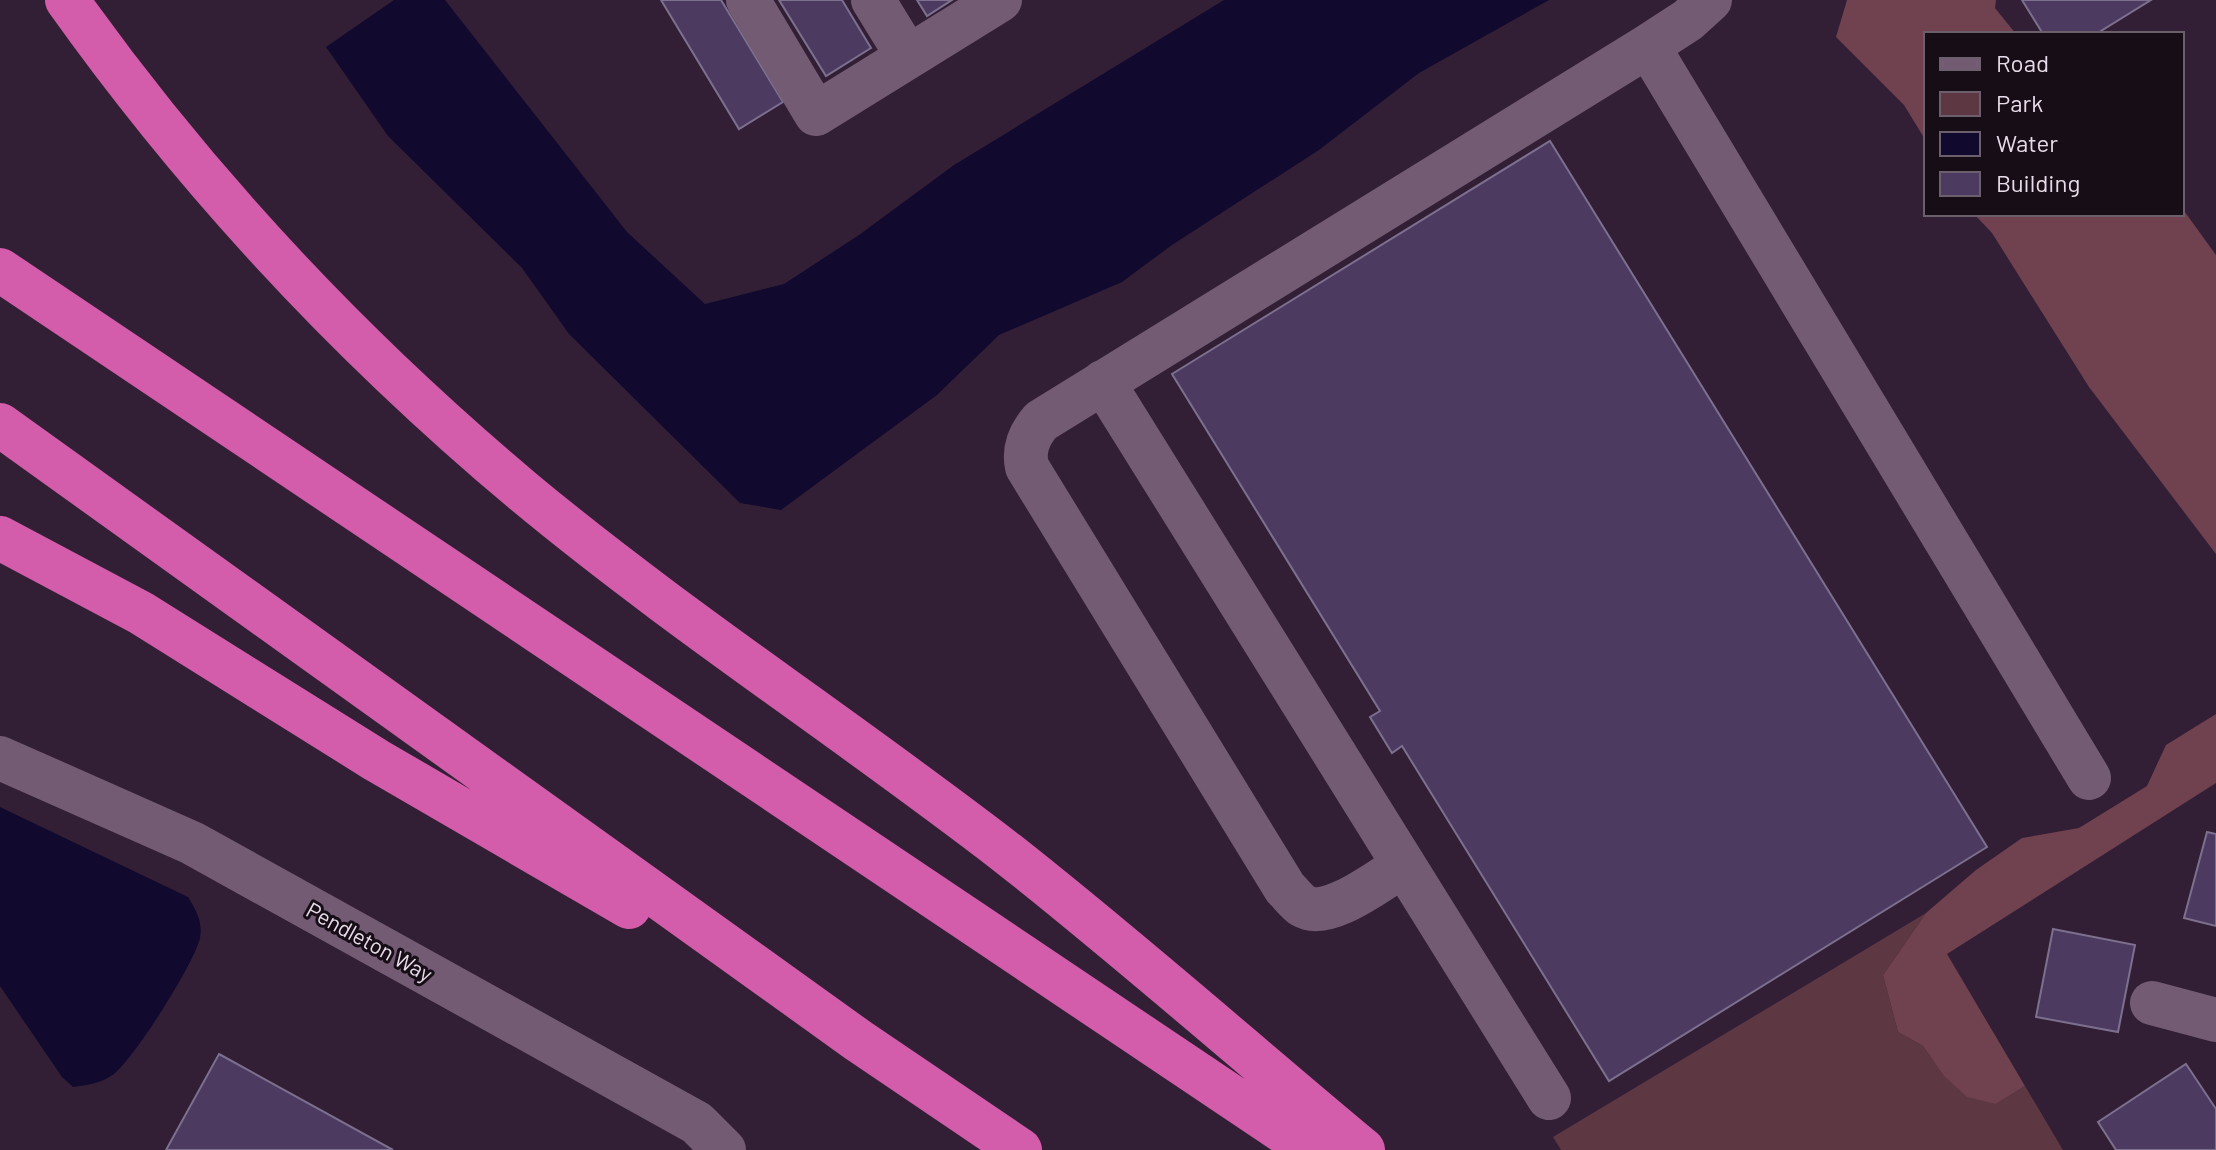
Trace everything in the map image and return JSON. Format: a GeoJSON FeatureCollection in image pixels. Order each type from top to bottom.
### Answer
{"type":"FeatureCollection","features":[{"type":"Feature","properties":{"kind":"highway"},"geometry":{"type":"LineString","coordinates":[[67,0],[153,116],[238,217],[330,316],[426,407],[584,539],[1009,855],[1363,1150]]}},
{"type":"Feature","properties":{"kind":"highway"},"geometry":{"type":"LineString","coordinates":[[0,270],[1311,1150]]}},
{"type":"Feature","properties":{"kind":"highway"},"geometry":{"type":"LineString","coordinates":[[0,425],[859,1041],[1020,1150]]}},
{"type":"Feature","properties":{"kind":"highway"},"geometry":{"type":"LineString","coordinates":[[0,538],[141,613],[376,760],[859,1041]]}},
{"type":"Feature","properties":{"kind":"street"},"geometry":{"type":"LineString","coordinates":[[748,0],[816,114],[1000,0]]}},
{"type":"Feature","properties":{"kind":"street"},"geometry":{"type":"LineString","coordinates":[[873,0],[908,57]]}},
{"type":"Feature","properties":{"kind":"street"},"geometry":{"type":"LineString","coordinates":[[1404,865],[1342,903],[1322,910],[1304,907],[1285,888],[1027,467],[1024,453],[1032,431],[1041,421],[1648,46],[1688,20],[1710,0]]}},
{"type":"Feature","properties":{"kind":"street"},"geometry":{"type":"LineString","coordinates":[[1648,46],[2089,778]]}},
{"type":"Feature","properties":{"kind":"street"},"geometry":{"type":"LineString","coordinates":[[1103,382],[1549,1098]]}},
{"type":"Feature","properties":{"kind":"street","name":"Pendleton Way"},"geometry":{"type":"LineString","coordinates":[[0,758],[192,843],[697,1123],[724,1150]]}},
{"type":"Feature","properties":{"kind":"street"},"geometry":{"type":"LineString","coordinates":[[2152,1003],[2216,1020]]}},
{"type":"Feature","properties":{"kind":"green space"},"geometry":{"type":"Polygon","coordinates":[[[1926,913],[1883,975],[1898,1032],[1923,1046],[1943,1075],[1996,1104],[2025,1086],[2063,1150],[1561,1150],[1553,1137],[1926,913]]]}},
{"type":"Feature","properties":{"kind":"shaded area"},"geometry":{"type":"Polygon","coordinates":[[[1847,0],[1996,0],[1995,8],[2014,32],[1924,32],[1924,138],[1904,105],[1836,37],[1847,0]]]}},
{"type":"Feature","properties":{"kind":"shaded area"},"geometry":{"type":"Polygon","coordinates":[[[2184,211],[2216,255],[2216,554],[2089,387],[1992,233],[1976,216],[2184,216],[2184,211]]]}},
{"type":"Feature","properties":{"kind":"shaded area"},"geometry":{"type":"Polygon","coordinates":[[[2216,714],[2216,783],[1947,954],[2025,1086],[1996,1104],[1967,1097],[1943,1075],[1923,1046],[1898,1032],[1883,975],[1926,913],[1976,870],[2022,838],[2079,828],[2147,786],[2166,745],[2216,714]]]}},
{"type":"Feature","properties":{"kind":"water"},"geometry":{"type":"Polygon","coordinates":[[[394,0],[445,0],[627,232],[705,304],[784,284],[859,235],[954,165],[1224,0],[1549,0],[1419,73],[1319,150],[1172,245],[1122,282],[999,335],[937,395],[781,510],[740,503],[569,334],[522,268],[388,136],[326,47],[394,0]]]}},
{"type":"Feature","properties":{"kind":"water"},"geometry":{"type":"Polygon","coordinates":[[[0,807],[188,897],[198,916],[200,938],[176,988],[123,1064],[100,1082],[73,1087],[62,1077],[0,986],[0,807]]]}},
{"type":"Feature","properties":{"kind":"building"},"geometry":{"type":"Polygon","coordinates":[[[661,0],[721,0],[783,102],[739,129],[661,0]]]}},
{"type":"Feature","properties":{"kind":"building"},"geometry":{"type":"Polygon","coordinates":[[[779,0],[842,0],[871,48],[826,76],[779,0]]]}},
{"type":"Feature","properties":{"kind":"building"},"geometry":{"type":"Polygon","coordinates":[[[917,0],[952,0],[927,16],[917,0]]]}},
{"type":"Feature","properties":{"kind":"building"},"geometry":{"type":"Polygon","coordinates":[[[2022,0],[2151,0],[2099,32],[2042,32],[2022,0]]]}},
{"type":"Feature","properties":{"kind":"building"},"geometry":{"type":"Polygon","coordinates":[[[1550,141],[1987,847],[1609,1081],[1402,746],[1392,753],[1370,717],[1380,711],[1172,374],[1550,141]]]}},
{"type":"Feature","properties":{"kind":"building"},"geometry":{"type":"Polygon","coordinates":[[[2207,832],[2216,834],[2216,926],[2184,918],[2207,832]]]}},
{"type":"Feature","properties":{"kind":"building"},"geometry":{"type":"Polygon","coordinates":[[[2053,929],[2135,945],[2118,1032],[2036,1017],[2053,929]]]}},
{"type":"Feature","properties":{"kind":"building"},"geometry":{"type":"Polygon","coordinates":[[[219,1054],[393,1150],[166,1150],[219,1054]]]}},
{"type":"Feature","properties":{"kind":"building"},"geometry":{"type":"Polygon","coordinates":[[[2186,1064],[2216,1109],[2216,1150],[2116,1150],[2098,1122],[2186,1064]]]}}]}
